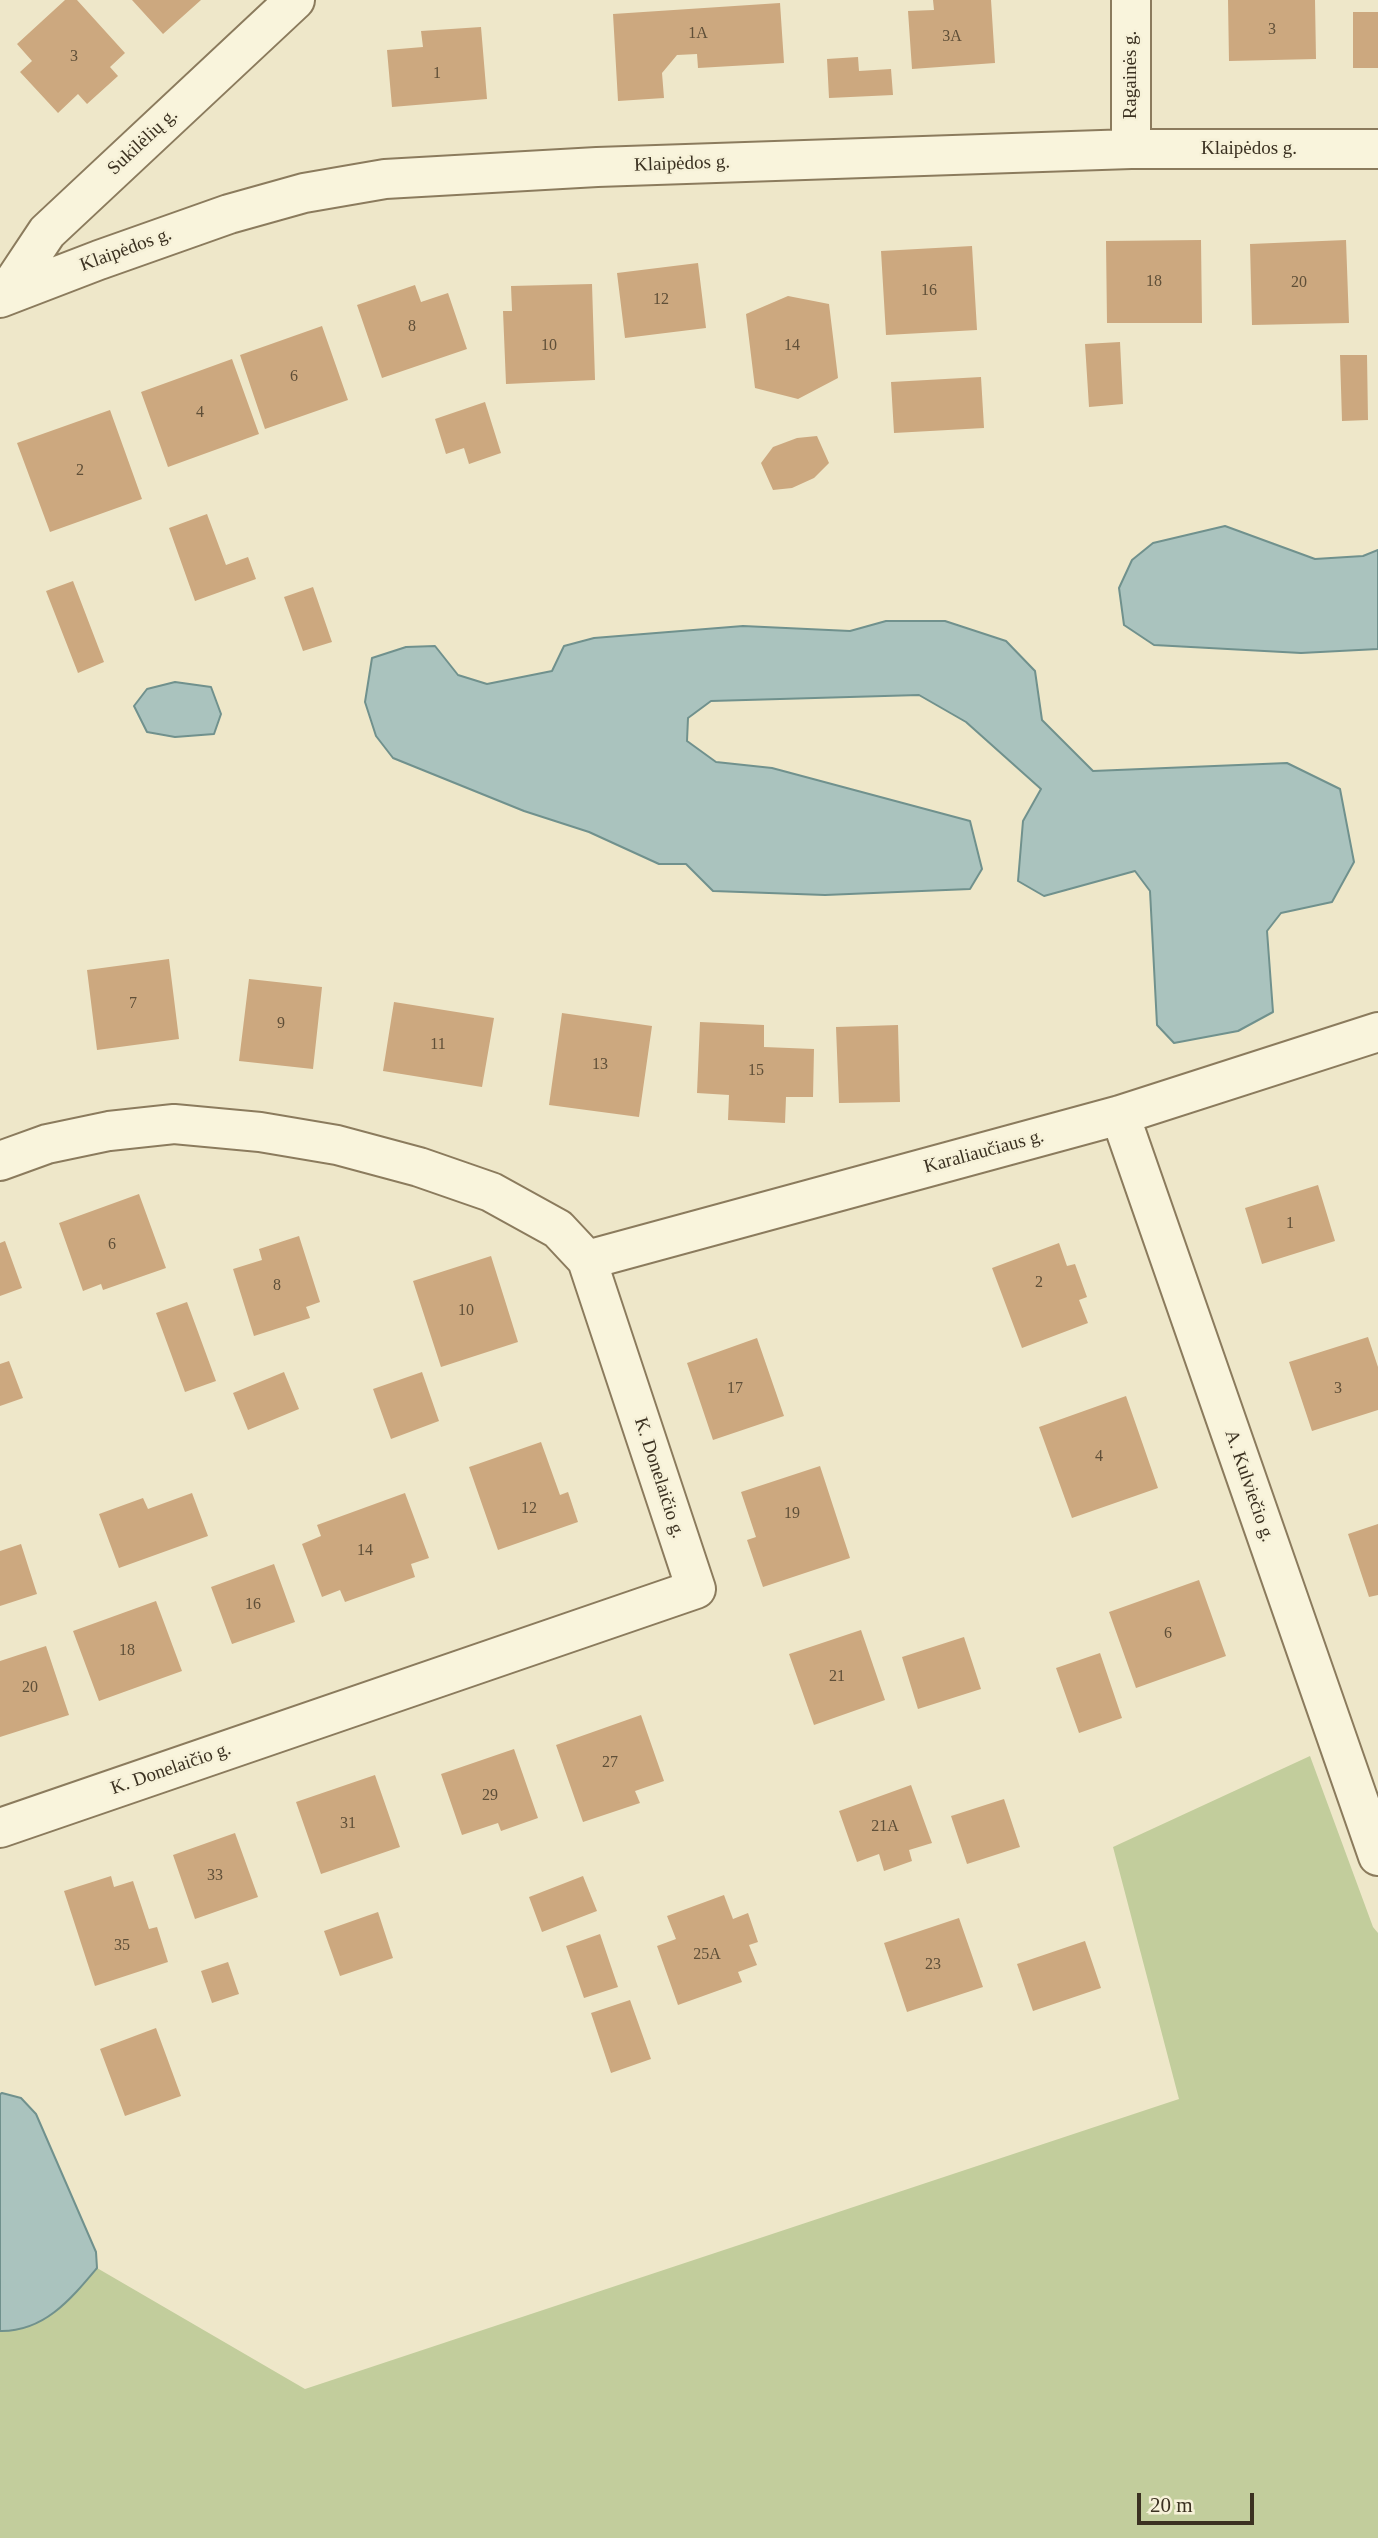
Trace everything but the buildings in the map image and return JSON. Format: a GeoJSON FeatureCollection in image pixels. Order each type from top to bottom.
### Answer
{"type":"FeatureCollection","features":[{"type":"Feature","properties":{"kind":"street","name":"Sukilėlių g."},"geometry":{"type":"LineString","coordinates":[[2,293],[47,232],[295,0]]}},
{"type":"Feature","properties":{"kind":"street","name":"Ragainės g."},"geometry":{"type":"LineString","coordinates":[[1131,0],[1131,149]]}},
{"type":"Feature","properties":{"kind":"street","name":"Klaipėdos g."},"geometry":{"type":"LineString","coordinates":[[2,293],[229,214],[304,193],[385,179],[597,167],[1131,149],[1378,149]]}},
{"type":"Feature","properties":{"kind":"street","name":"Karaliaučiaus g."},"geometry":{"type":"LineString","coordinates":[[587,1260],[1120,1115],[1378,1032]]}},
{"type":"Feature","properties":{"kind":"street","name":"A. Kulviečio g."},"geometry":{"type":"LineString","coordinates":[[1120,1115],[1378,1856]]}},
{"type":"Feature","properties":{"kind":"street","name":"K. Donelaičio g."},"geometry":{"type":"LineString","coordinates":[[0,1161],[47,1144],[96,1134],[174,1124],[273,1134],[337,1145],[419,1167],[491,1192],[558,1229],[587,1260],[696,1589],[0,1828]]}},
{"type":"Feature","properties":{"kind":"green space"},"geometry":{"type":"Polygon","coordinates":[[[1310,1756],[1373,1927],[1378,1933],[1378,2538],[0,2538],[0,2094],[21,2098],[36,2114],[96,2252],[97,2268],[305,2389],[1179,2099],[1113,1847],[1310,1756]]]}},
{"type":"Feature","properties":{"kind":"water"},"geometry":{"type":"Polygon","coordinates":[[[1225,526],[1315,559],[1363,556],[1378,550],[1378,649],[1301,653],[1154,645],[1124,625],[1119,588],[1132,560],[1153,543],[1225,526]]]}},
{"type":"Feature","properties":{"kind":"water"},"geometry":{"type":"Polygon","coordinates":[[[886,621],[945,621],[1006,641],[1035,671],[1042,720],[1093,771],[1287,763],[1340,789],[1354,862],[1332,902],[1281,913],[1267,931],[1273,1012],[1238,1031],[1174,1043],[1157,1025],[1150,891],[1135,871],[1044,896],[1018,881],[1023,821],[1041,789],[966,722],[919,695],[711,701],[688,718],[687,741],[716,762],[772,768],[970,821],[982,869],[970,889],[825,895],[713,891],[686,864],[659,864],[589,832],[524,811],[393,758],[376,736],[365,702],[372,658],[406,647],[435,646],[458,675],[487,684],[552,671],[564,646],[594,638],[743,626],[850,631],[886,621]]]}},
{"type":"Feature","properties":{"kind":"water"},"geometry":{"type":"Polygon","coordinates":[[[175,682],[211,687],[221,714],[214,734],[175,737],[147,732],[134,706],[147,689],[175,682]]]}},
{"type":"Feature","properties":{"kind":"water"},"geometry":{"type":"Polygon","coordinates":[[[0,2094],[21,2098],[36,2114],[96,2252],[97,2268],[66,2302],[43,2320],[16,2330],[0,2331],[0,2094]]]}}]}
